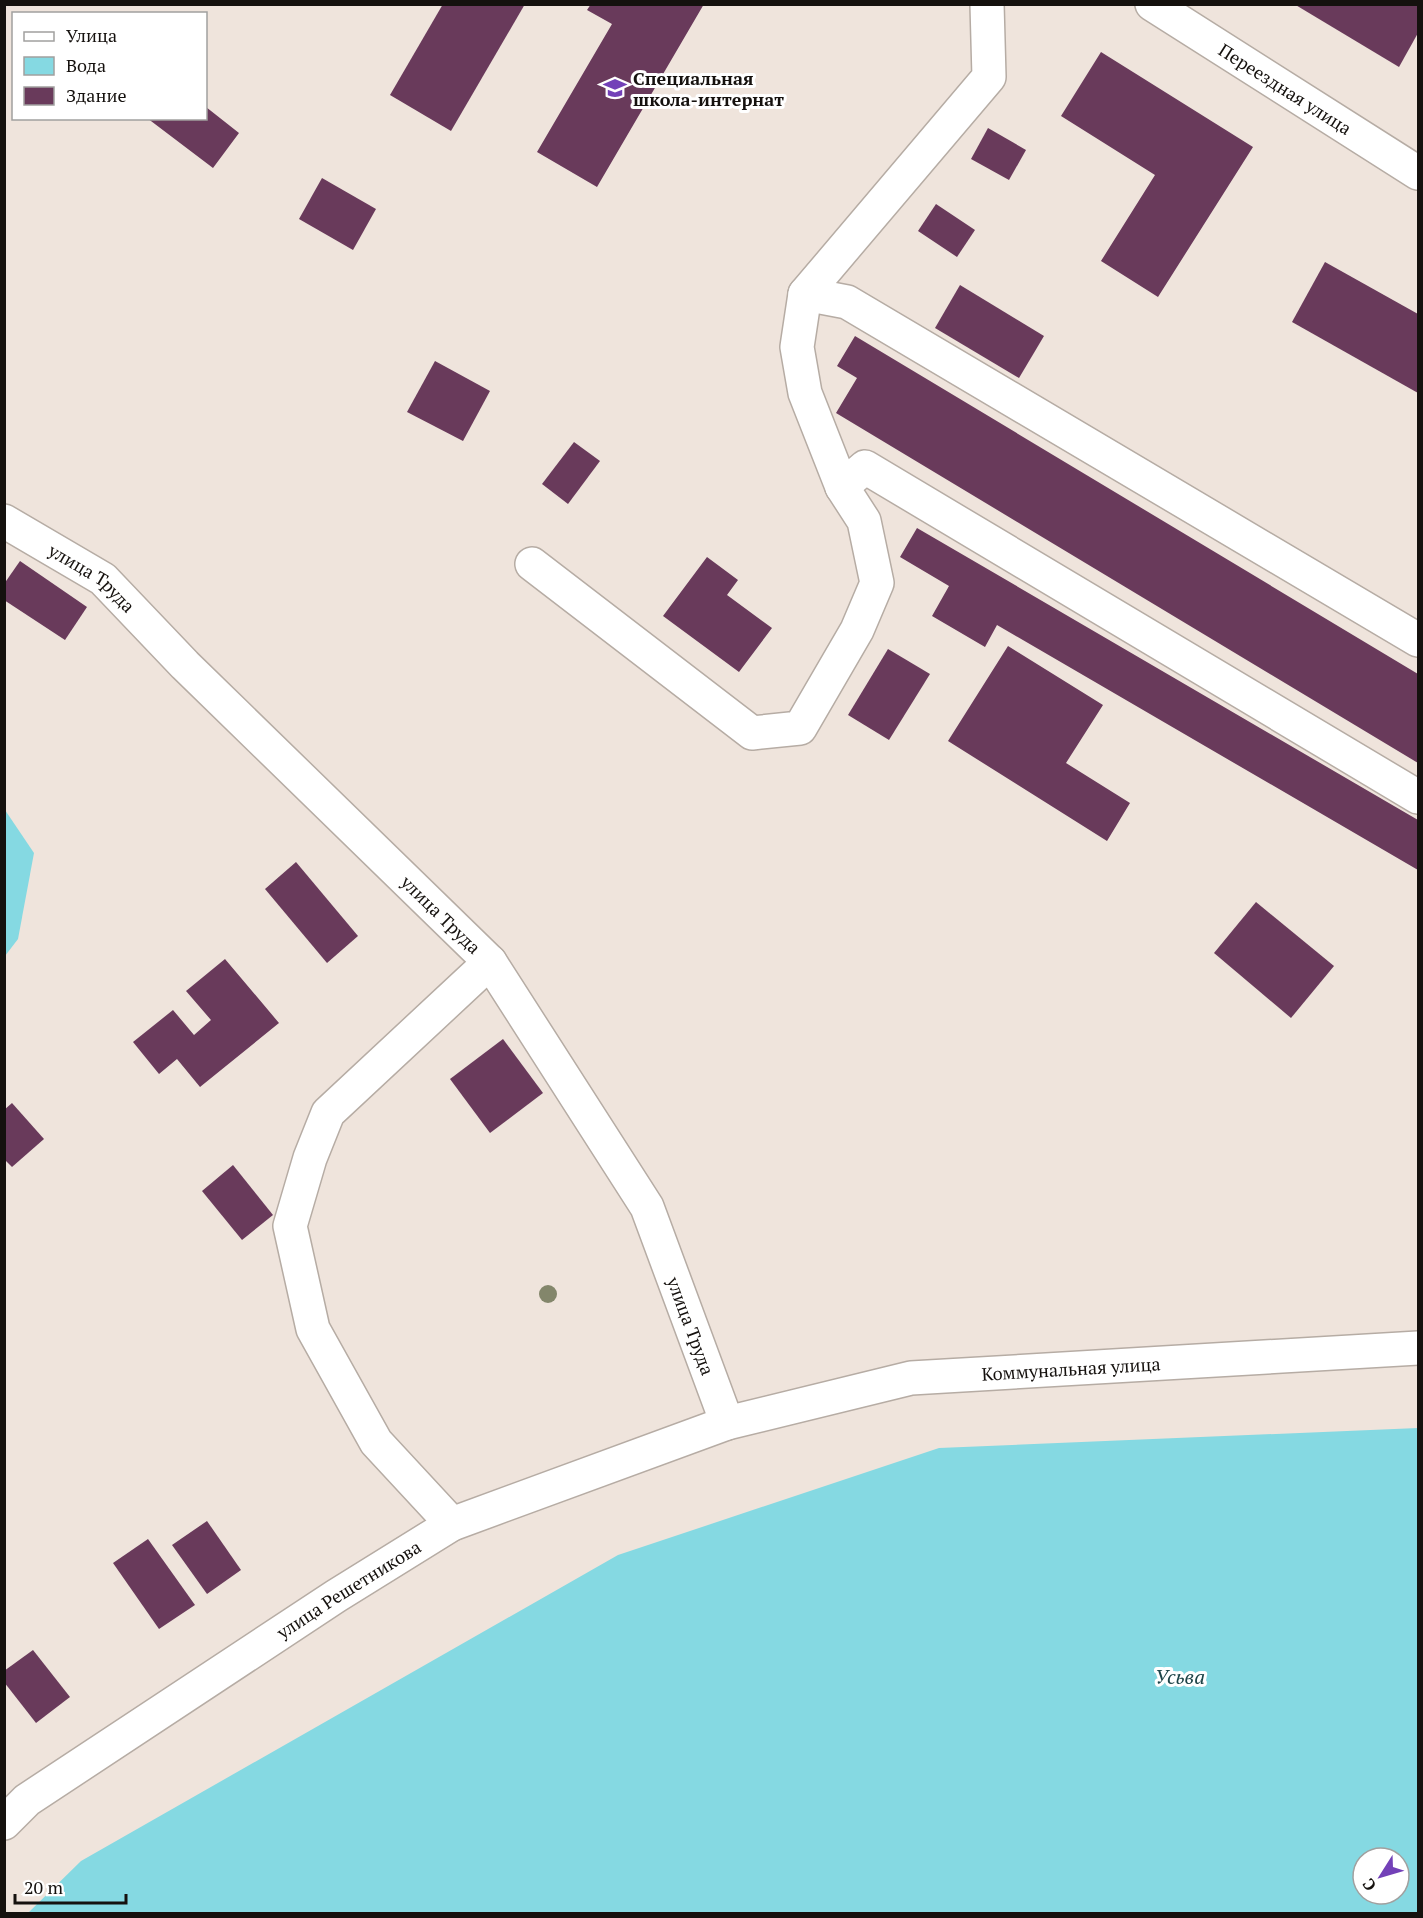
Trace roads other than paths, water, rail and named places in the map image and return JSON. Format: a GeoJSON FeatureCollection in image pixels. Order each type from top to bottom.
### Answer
{"type":"FeatureCollection","features":[{"type":"Feature","properties":{"kind":"street"},"geometry":{"type":"LineString","coordinates":[[532,564],[752,733],[800,728],[857,630],[877,583],[864,521],[843,488],[805,393],[797,347],[805,294],[989,76],[987,4]]}},
{"type":"Feature","properties":{"kind":"street","name":"Переездная улица"},"geometry":{"type":"LineString","coordinates":[[1152,4],[1419,173]]}},
{"type":"Feature","properties":{"kind":"street"},"geometry":{"type":"LineString","coordinates":[[805,294],[847,302],[1419,640]]}},
{"type":"Feature","properties":{"kind":"street"},"geometry":{"type":"LineString","coordinates":[[843,488],[865,467],[1419,797]]}},
{"type":"Feature","properties":{"kind":"street","name":"улица Труда"},"geometry":{"type":"LineString","coordinates":[[4,521],[103,579],[186,665],[490,962],[647,1207],[727,1423]]}},
{"type":"Feature","properties":{"kind":"street"},"geometry":{"type":"LineString","coordinates":[[452,1524],[376,1442],[313,1329],[290,1226],[310,1158],[328,1113],[490,962]]}},
{"type":"Feature","properties":{"kind":"street","name":"Коммунальная улица"},"geometry":{"type":"LineString","coordinates":[[727,1423],[911,1378],[1419,1348]]}},
{"type":"Feature","properties":{"kind":"street","name":"улица Решетникова"},"geometry":{"type":"LineString","coordinates":[[4,1823],[27,1800],[336,1596],[452,1524],[727,1423]]}},
{"type":"Feature","properties":{"kind":"water"},"geometry":{"type":"Polygon","coordinates":[[[5,810],[34,853],[18,939],[5,956],[5,810]]]}},
{"type":"Feature","properties":{"kind":"water","name":"Усьва"},"geometry":{"type":"Polygon","coordinates":[[[1418,1428],[1418,1913],[28,1913],[81,1861],[618,1555],[939,1448],[1418,1428]]]}},
{"type":"Feature","properties":{"kind":"place","name":"Специальная школа-интернат"},"geometry":{"type":"Point","coordinates":[615,88]}}]}
